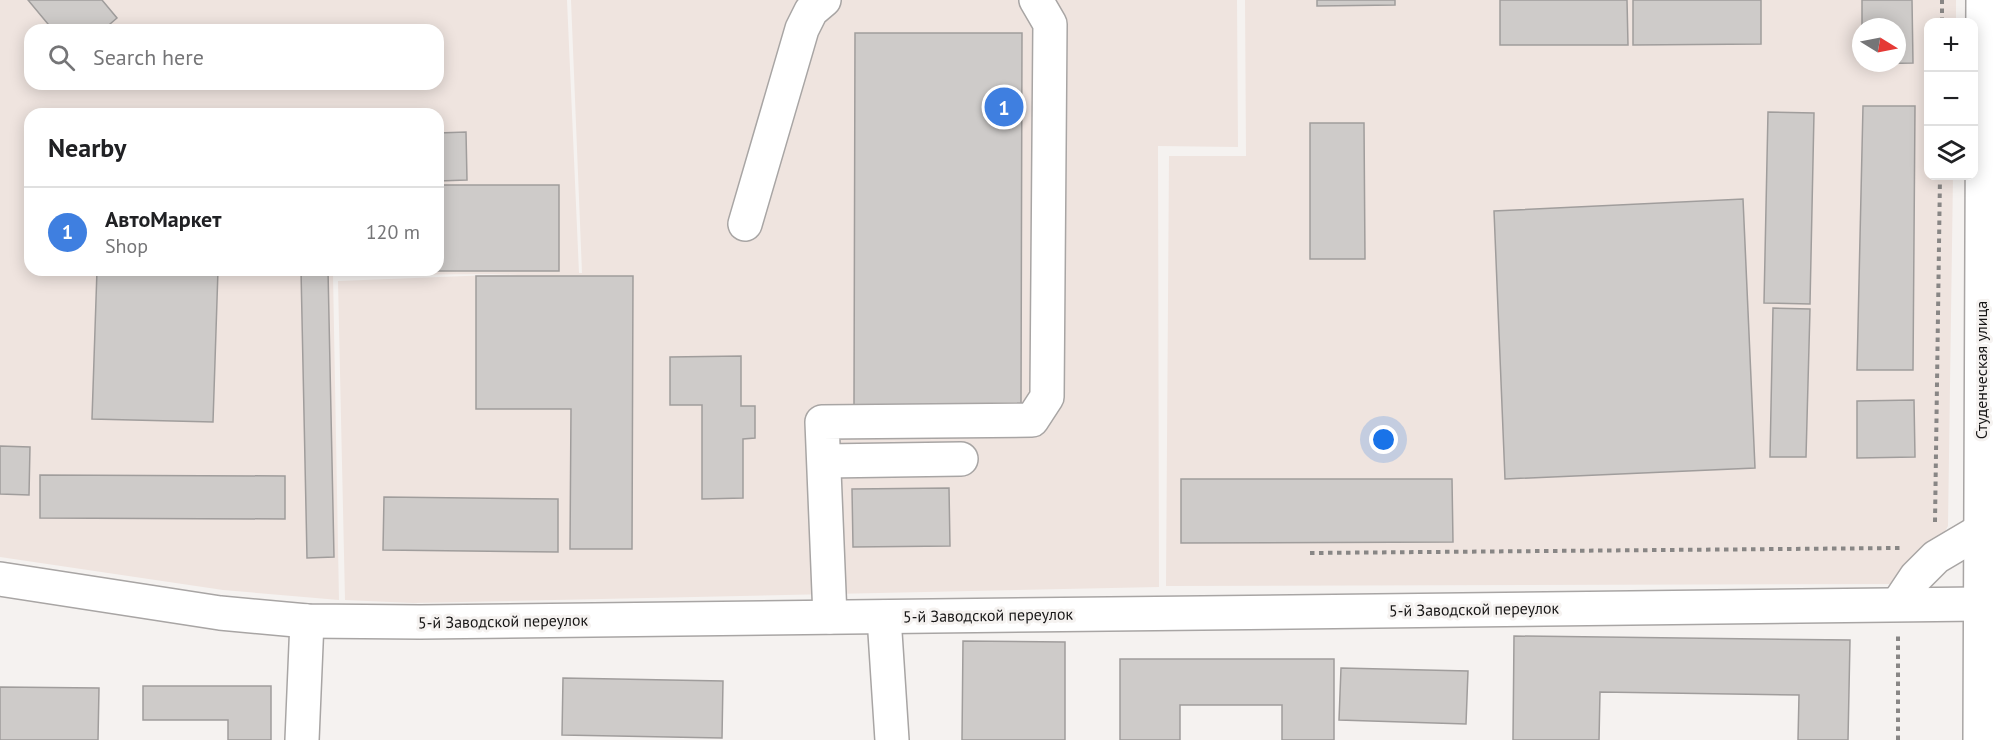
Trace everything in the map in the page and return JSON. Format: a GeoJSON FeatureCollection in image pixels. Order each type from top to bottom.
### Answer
{"type":"FeatureCollection","features":[{"type":"Feature","properties":{"kind":"street"},"geometry":{"type":"LineString","coordinates":[[746,224],[802,29],[811,11],[824,0]]}},
{"type":"Feature","properties":{"kind":"street"},"geometry":{"type":"LineString","coordinates":[[830,617],[822,422],[1032,420],[1047,397],[1050,24],[1036,0]]}},
{"type":"Feature","properties":{"kind":"street","name":"Студенческая улица"},"geometry":{"type":"LineString","coordinates":[[1980,740],[1980,604],[1985,550],[1989,191],[1983,0]]}},
{"type":"Feature","properties":{"kind":"street"},"geometry":{"type":"LineString","coordinates":[[825,461],[961,459]]}},
{"type":"Feature","properties":{"kind":"street"},"geometry":{"type":"LineString","coordinates":[[1898,604],[1916,577],[1936,557],[1985,550]]}},
{"type":"Feature","properties":{"kind":"street","name":"5-й Заводской переулок"},"geometry":{"type":"LineString","coordinates":[[0,579],[220,613],[307,621],[420,622],[1980,604]]}},
{"type":"Feature","properties":{"kind":"street"},"geometry":{"type":"LineString","coordinates":[[884,616],[892,740]]}},
{"type":"Feature","properties":{"kind":"street"},"geometry":{"type":"LineString","coordinates":[[302,740],[307,621]]}},
{"type":"Feature","properties":{"kind":"path"},"geometry":{"type":"LineString","coordinates":[[1942,0],[1942,18]]}},
{"type":"Feature","properties":{"kind":"path"},"geometry":{"type":"LineString","coordinates":[[1931,528],[1936,521],[1940,180]]}},
{"type":"Feature","properties":{"kind":"path"},"geometry":{"type":"LineString","coordinates":[[1310,553],[1901,548],[1898,604],[1898,740]]}},
{"type":"Feature","properties":{"kind":"shaded area"},"geometry":{"type":"Polygon","coordinates":[[[0,0],[567,0],[579,273],[582,273],[571,0],[1237,0],[1238,147],[1158,146],[1159,587],[413,603],[345,600],[338,281],[518,274],[444,274],[444,108],[24,108],[24,276],[333,276],[339,600],[223,590],[0,557],[0,0]]]}},
{"type":"Feature","properties":{"kind":"shaded area"},"geometry":{"type":"Polygon","coordinates":[[[1245,0],[1956,0],[1956,18],[1924,18],[1924,180],[1953,180],[1948,526],[1938,544],[1892,584],[1166,586],[1169,156],[1246,156],[1245,0]]]}},
{"type":"Feature","properties":{"kind":"building"},"geometry":{"type":"Polygon","coordinates":[[[28,0],[102,0],[117,18],[110,24],[48,24],[28,0]]]}},
{"type":"Feature","properties":{"kind":"building"},"geometry":{"type":"Polygon","coordinates":[[[1317,0],[1395,0],[1395,5],[1317,6],[1317,0]]]}},
{"type":"Feature","properties":{"kind":"building"},"geometry":{"type":"Polygon","coordinates":[[[1500,0],[1627,0],[1628,45],[1500,45],[1500,0]]]}},
{"type":"Feature","properties":{"kind":"building"},"geometry":{"type":"Polygon","coordinates":[[[1633,0],[1761,0],[1761,44],[1633,45],[1633,0]]]}},
{"type":"Feature","properties":{"kind":"building"},"geometry":{"type":"Polygon","coordinates":[[[1862,0],[1912,0],[1913,63],[1906,63],[1906,18],[1862,18],[1862,0]]]}},
{"type":"Feature","properties":{"kind":"building"},"geometry":{"type":"Polygon","coordinates":[[[855,33],[1022,33],[1021,406],[854,406],[855,33]]]}},
{"type":"Feature","properties":{"kind":"building"},"geometry":{"type":"Polygon","coordinates":[[[1863,106],[1915,106],[1913,370],[1857,370],[1863,106]]]}},
{"type":"Feature","properties":{"kind":"building"},"geometry":{"type":"Polygon","coordinates":[[[1768,112],[1814,113],[1810,304],[1764,303],[1768,112]]]}},
{"type":"Feature","properties":{"kind":"building"},"geometry":{"type":"Polygon","coordinates":[[[1310,123],[1364,123],[1365,259],[1310,259],[1310,123]]]}},
{"type":"Feature","properties":{"kind":"building"},"geometry":{"type":"Polygon","coordinates":[[[466,132],[467,180],[444,181],[444,133],[466,132]]]}},
{"type":"Feature","properties":{"kind":"building"},"geometry":{"type":"Polygon","coordinates":[[[444,185],[559,185],[559,271],[444,271],[444,185]]]}},
{"type":"Feature","properties":{"kind":"building"},"geometry":{"type":"Polygon","coordinates":[[[1743,199],[1755,468],[1505,479],[1494,211],[1743,199]]]}},
{"type":"Feature","properties":{"kind":"building"},"geometry":{"type":"Polygon","coordinates":[[[97,276],[218,276],[213,422],[92,419],[97,276]]]}},
{"type":"Feature","properties":{"kind":"building"},"geometry":{"type":"Polygon","coordinates":[[[301,276],[328,276],[334,557],[307,558],[301,276]]]}},
{"type":"Feature","properties":{"kind":"building"},"geometry":{"type":"Polygon","coordinates":[[[476,276],[633,276],[632,549],[570,549],[571,409],[476,409],[476,276]]]}},
{"type":"Feature","properties":{"kind":"building"},"geometry":{"type":"Polygon","coordinates":[[[1773,308],[1810,309],[1806,457],[1770,457],[1773,308]]]}},
{"type":"Feature","properties":{"kind":"building"},"geometry":{"type":"Polygon","coordinates":[[[741,356],[741,406],[755,406],[755,438],[743,439],[743,498],[702,499],[702,405],[670,405],[670,357],[741,356]]]}},
{"type":"Feature","properties":{"kind":"building"},"geometry":{"type":"Polygon","coordinates":[[[1914,400],[1915,457],[1857,458],[1857,401],[1914,400]]]}},
{"type":"Feature","properties":{"kind":"building"},"geometry":{"type":"Polygon","coordinates":[[[0,446],[30,447],[29,495],[0,494],[0,446]]]}},
{"type":"Feature","properties":{"kind":"building"},"geometry":{"type":"Polygon","coordinates":[[[40,475],[285,476],[285,519],[40,518],[40,475]]]}},
{"type":"Feature","properties":{"kind":"building"},"geometry":{"type":"Polygon","coordinates":[[[1181,479],[1452,479],[1453,542],[1181,543],[1181,479]]]}},
{"type":"Feature","properties":{"kind":"building"},"geometry":{"type":"Polygon","coordinates":[[[949,488],[950,546],[853,547],[852,489],[949,488]]]}},
{"type":"Feature","properties":{"kind":"building"},"geometry":{"type":"Polygon","coordinates":[[[384,497],[558,499],[558,552],[383,550],[384,497]]]}},
{"type":"Feature","properties":{"kind":"building"},"geometry":{"type":"Polygon","coordinates":[[[1514,636],[1850,640],[1848,740],[1798,740],[1799,695],[1600,692],[1599,740],[1513,740],[1514,636]]]}},
{"type":"Feature","properties":{"kind":"building"},"geometry":{"type":"Polygon","coordinates":[[[963,641],[1065,642],[1065,740],[962,740],[963,641]]]}},
{"type":"Feature","properties":{"kind":"building"},"geometry":{"type":"Polygon","coordinates":[[[1120,659],[1334,659],[1334,740],[1282,740],[1282,705],[1180,705],[1180,740],[1120,740],[1120,659]]]}},
{"type":"Feature","properties":{"kind":"building"},"geometry":{"type":"Polygon","coordinates":[[[1341,668],[1468,671],[1466,724],[1339,720],[1341,668]]]}},
{"type":"Feature","properties":{"kind":"building"},"geometry":{"type":"Polygon","coordinates":[[[563,678],[723,681],[722,738],[562,735],[563,678]]]}},
{"type":"Feature","properties":{"kind":"building"},"geometry":{"type":"Polygon","coordinates":[[[143,686],[271,686],[271,740],[228,740],[228,720],[143,720],[143,686]]]}},
{"type":"Feature","properties":{"kind":"building"},"geometry":{"type":"Polygon","coordinates":[[[0,687],[99,688],[98,740],[0,740],[0,687]]]}},
{"type":"Feature","properties":{"kind":"place","name":"АвтоМаркет"},"geometry":{"type":"Point","coordinates":[1004,107]}}]}
